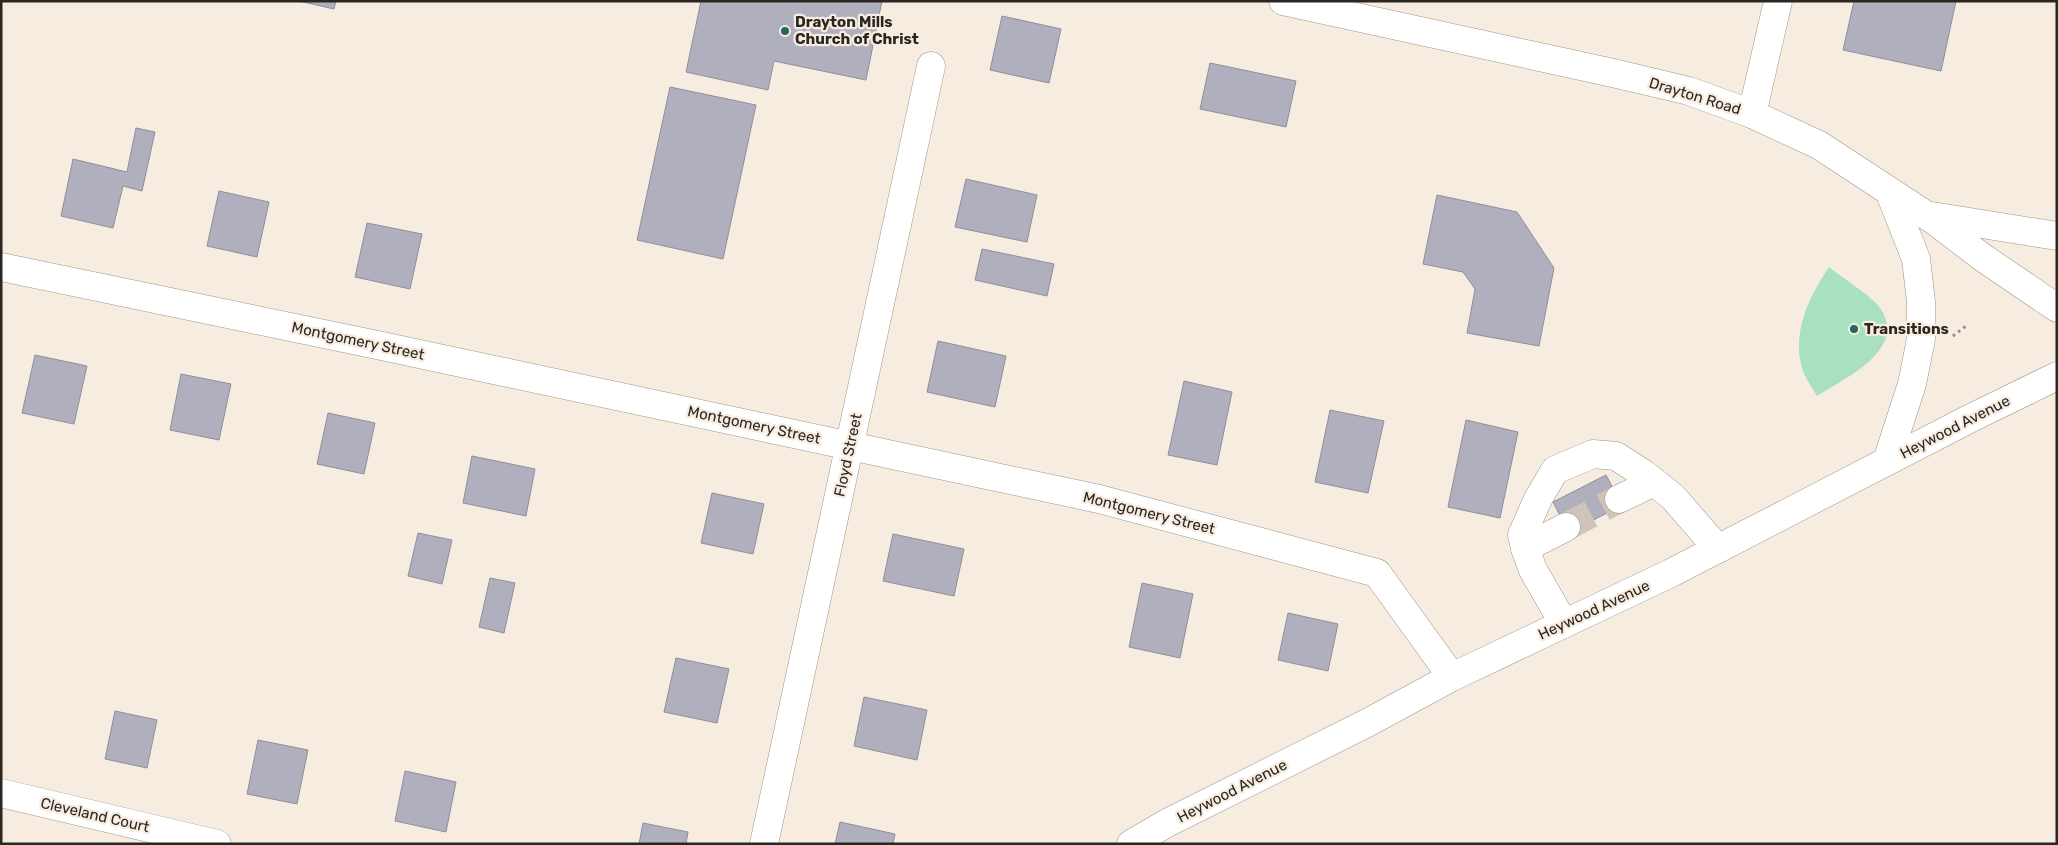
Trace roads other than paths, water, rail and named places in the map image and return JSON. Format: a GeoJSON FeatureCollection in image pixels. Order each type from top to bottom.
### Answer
{"type":"FeatureCollection","features":[{"type":"Feature","properties":{"kind":"street","name":"Drayton Road"},"geometry":{"type":"LineString","coordinates":[[1283,1],[1613,72],[1689,91],[1752,114],[1819,145],[1927,216],[1982,257],[2057,308]]}},
{"type":"Feature","properties":{"kind":"street"},"geometry":{"type":"LineString","coordinates":[[1752,114],[1778,1]]}},
{"type":"Feature","properties":{"kind":"street","name":"Floyd Street"},"geometry":{"type":"LineString","coordinates":[[764,844],[931,66]]}},
{"type":"Feature","properties":{"kind":"street"},"geometry":{"type":"LineString","coordinates":[[1887,461],[1912,384],[1921,339],[1921,302],[1916,259],[1890,192]]}},
{"type":"Feature","properties":{"kind":"street"},"geometry":{"type":"LineString","coordinates":[[1927,216],[2057,236]]}},
{"type":"Feature","properties":{"kind":"street","name":"Montgomery Street"},"geometry":{"type":"LineString","coordinates":[[1,267],[1099,499],[1377,573],[1452,677]]}},
{"type":"Feature","properties":{"kind":"street","name":"Heywood Avenue"},"geometry":{"type":"LineString","coordinates":[[1131,844],[1367,723],[1452,677],[1718,548],[2057,376]]}},
{"type":"Feature","properties":{"kind":"street"},"geometry":{"type":"LineString","coordinates":[[1564,624],[1533,570],[1524,548],[1522,535],[1538,499],[1555,470],[1593,454],[1616,456],[1673,497],[1718,548]]}},
{"type":"Feature","properties":{"kind":"street"},"geometry":{"type":"LineString","coordinates":[[1619,500],[1654,482]]}},
{"type":"Feature","properties":{"kind":"street"},"geometry":{"type":"LineString","coordinates":[[1524,548],[1566,527]]}},
{"type":"Feature","properties":{"kind":"street","name":"Cleveland Court"},"geometry":{"type":"LineString","coordinates":[[1,793],[218,844]]}},
{"type":"Feature","properties":{"kind":"tunnel"},"geometry":{"type":"LineString","coordinates":[[1566,527],[1619,499]]}},
{"type":"Feature","properties":{"kind":"place","name":"Drayton Mills Church of Christ"},"geometry":{"type":"Point","coordinates":[785,31]}},
{"type":"Feature","properties":{"kind":"place","name":"Transitions"},"geometry":{"type":"Point","coordinates":[1854,329]}}]}
